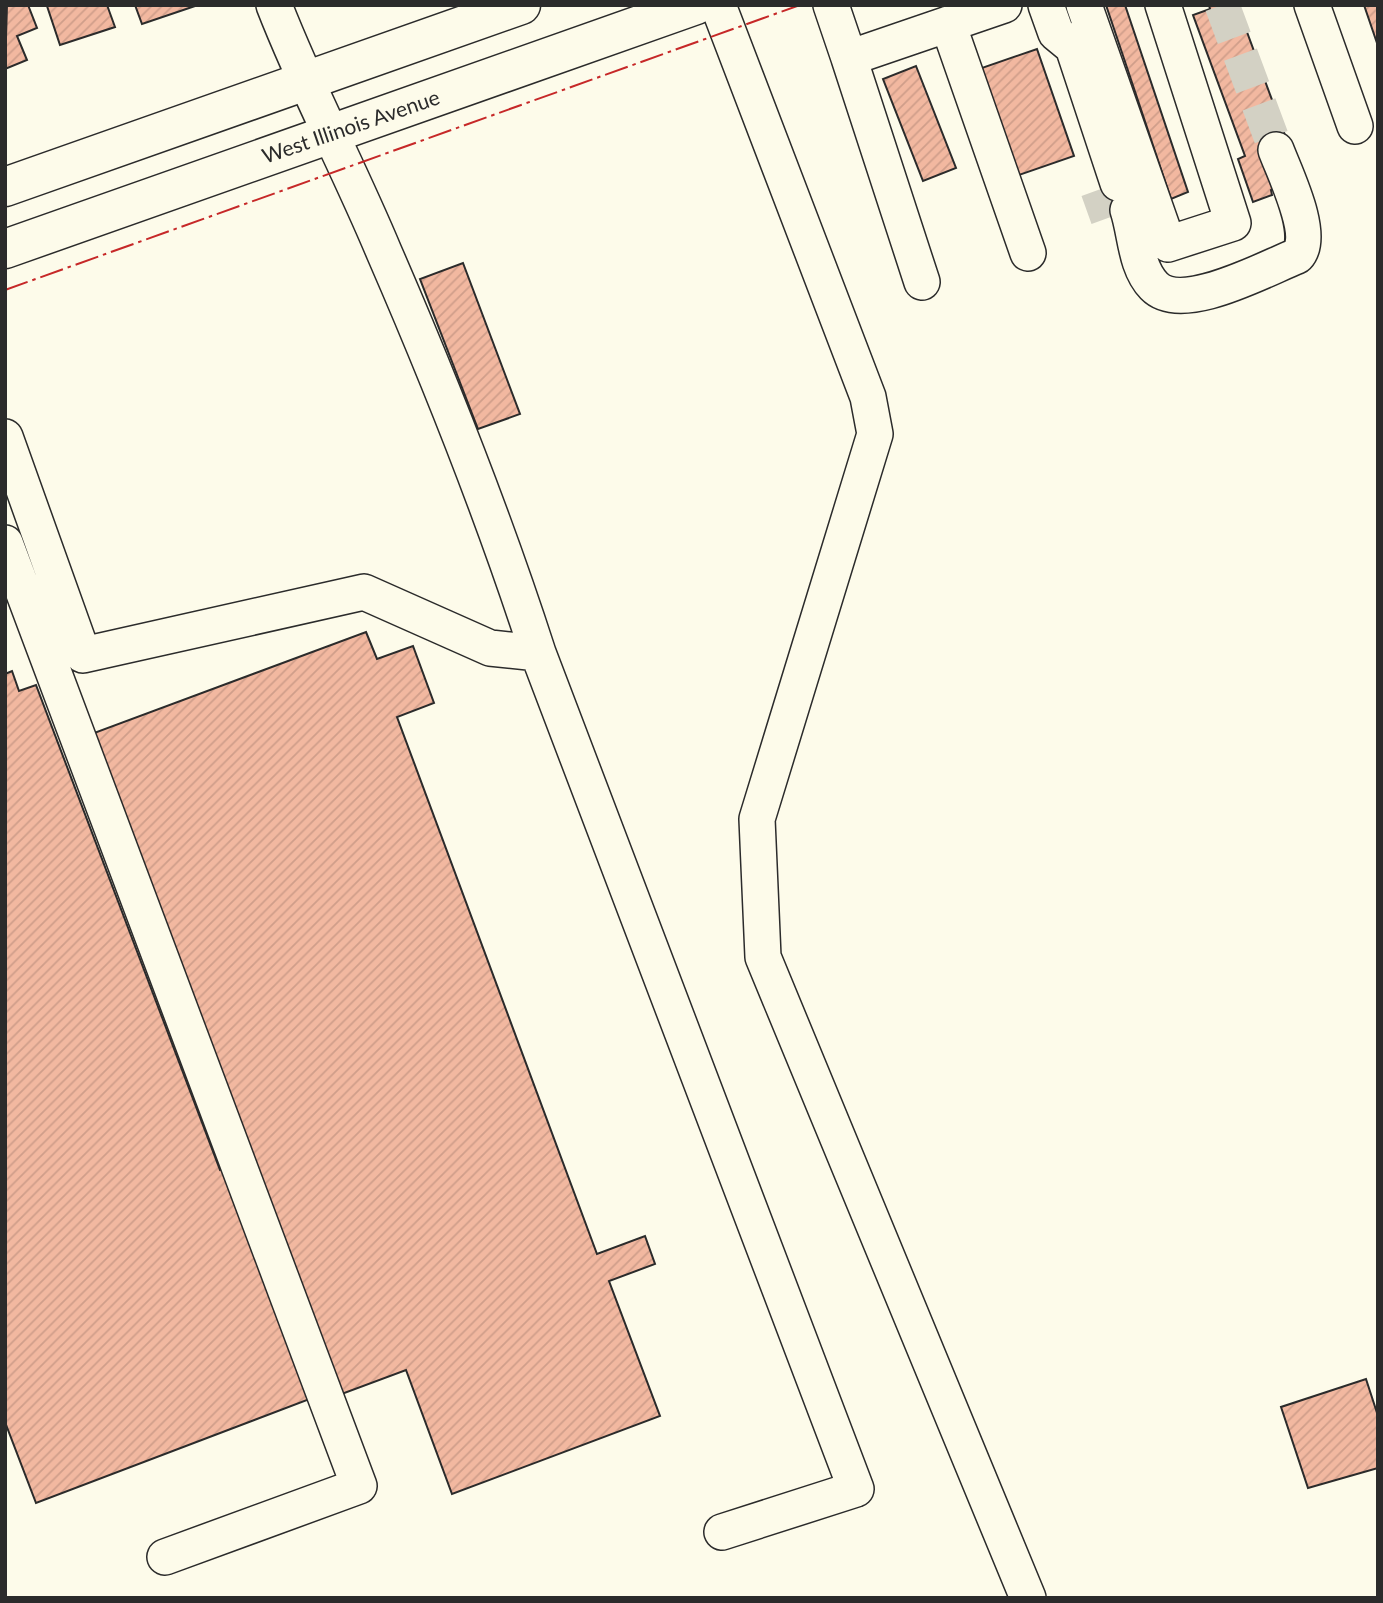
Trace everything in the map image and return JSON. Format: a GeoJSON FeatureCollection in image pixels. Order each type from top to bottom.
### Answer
{"type":"FeatureCollection","features":[{"type":"Feature","properties":{"kind":"main road"},"geometry":{"type":"LineString","coordinates":[[5,187],[521,5]]}},
{"type":"Feature","properties":{"kind":"main road","name":"West Illinois Avenue"},"geometry":{"type":"LineString","coordinates":[[5,249],[696,5]]}},
{"type":"Feature","properties":{"kind":"street"},"geometry":{"type":"LineString","coordinates":[[274,5],[304,82],[347,167],[385,254],[504,549],[538,653],[856,1489],[722,1532]]}},
{"type":"Feature","properties":{"kind":"street"},"geometry":{"type":"LineString","coordinates":[[718,5],[868,397],[875,434],[757,819],[763,957],[1028,1598]]}},
{"type":"Feature","properties":{"kind":"street"},"geometry":{"type":"LineString","coordinates":[[831,5],[922,282]]}},
{"type":"Feature","properties":{"kind":"street"},"geometry":{"type":"LineString","coordinates":[[849,58],[1004,5]]}},
{"type":"Feature","properties":{"kind":"street"},"geometry":{"type":"LineString","coordinates":[[1084,5],[1168,244],[1233,223],[1163,5]]}},
{"type":"Feature","properties":{"kind":"street"},"geometry":{"type":"LineString","coordinates":[[1312,5],[1355,126]]}},
{"type":"Feature","properties":{"kind":"street"},"geometry":{"type":"LineString","coordinates":[[1051,19],[1052,54],[1113,200],[1135,229],[1135,247],[1154,286],[1173,296],[1205,293],[1297,256],[1306,240],[1276,150]]}},
{"type":"Feature","properties":{"kind":"street"},"geometry":{"type":"LineString","coordinates":[[948,24],[1028,253]]}},
{"type":"Feature","properties":{"kind":"street"},"geometry":{"type":"LineString","coordinates":[[5,438],[83,655],[365,592],[490,648],[538,653]]}},
{"type":"Feature","properties":{"kind":"street"},"geometry":{"type":"LineString","coordinates":[[5,543],[359,1486],[165,1557]]}},
{"type":"Feature","properties":{"kind":"building"},"geometry":{"type":"Polygon","coordinates":[[[7,5],[28,5],[37,28],[17,36],[27,60],[5,69],[7,5]]]}},
{"type":"Feature","properties":{"kind":"building"},"geometry":{"type":"Polygon","coordinates":[[[107,5],[115,27],[60,45],[47,6],[107,5]]]}},
{"type":"Feature","properties":{"kind":"building"},"geometry":{"type":"Polygon","coordinates":[[[135,5],[198,5],[142,24],[135,5]]]}},
{"type":"Feature","properties":{"kind":"building"},"geometry":{"type":"Polygon","coordinates":[[[1106,5],[1125,5],[1188,192],[1171,199],[1106,5]]]}},
{"type":"Feature","properties":{"kind":"building"},"geometry":{"type":"Polygon","coordinates":[[[1209,5],[1237,5],[1289,146],[1276,188],[1271,190],[1272,195],[1253,202],[1238,159],[1245,156],[1193,15],[1210,9],[1209,5]]]}},
{"type":"Feature","properties":{"kind":"building"},"geometry":{"type":"Polygon","coordinates":[[[1364,5],[1378,5],[1378,46],[1364,5]]]}},
{"type":"Feature","properties":{"kind":"building"},"geometry":{"type":"Polygon","coordinates":[[[1037,49],[1074,156],[1010,178],[973,71],[1037,49]]]}},
{"type":"Feature","properties":{"kind":"building"},"geometry":{"type":"Polygon","coordinates":[[[916,66],[956,168],[923,181],[883,79],[916,66]]]}},
{"type":"Feature","properties":{"kind":"building"},"geometry":{"type":"Polygon","coordinates":[[[463,263],[520,414],[478,429],[420,279],[463,263]]]}},
{"type":"Feature","properties":{"kind":"building"},"geometry":{"type":"Polygon","coordinates":[[[366,632],[377,659],[413,646],[434,703],[397,717],[597,1254],[645,1236],[655,1264],[609,1281],[660,1416],[452,1494],[406,1370],[339,1395],[94,733],[366,632]]]}},
{"type":"Feature","properties":{"kind":"building"},"geometry":{"type":"Polygon","coordinates":[[[12,671],[19,691],[36,685],[220,1170],[227,1167],[315,1397],[36,1503],[5,1422],[5,674],[12,671]]]}},
{"type":"Feature","properties":{"kind":"building"},"geometry":{"type":"Polygon","coordinates":[[[1366,1379],[1378,1416],[1378,1468],[1308,1488],[1281,1407],[1366,1379]]]}},
{"type":"Feature","properties":{"kind":"tunnel"},"geometry":{"type":"LineString","coordinates":[[1222,5],[1276,150]]}},
{"type":"Feature","properties":{"kind":"tunnel"},"geometry":{"type":"LineString","coordinates":[[1098,190],[1108,218]]}},
{"type":"Feature","properties":{"kind":"power"},"geometry":{"type":"LineString","coordinates":[[5,290],[800,5]]}}]}
